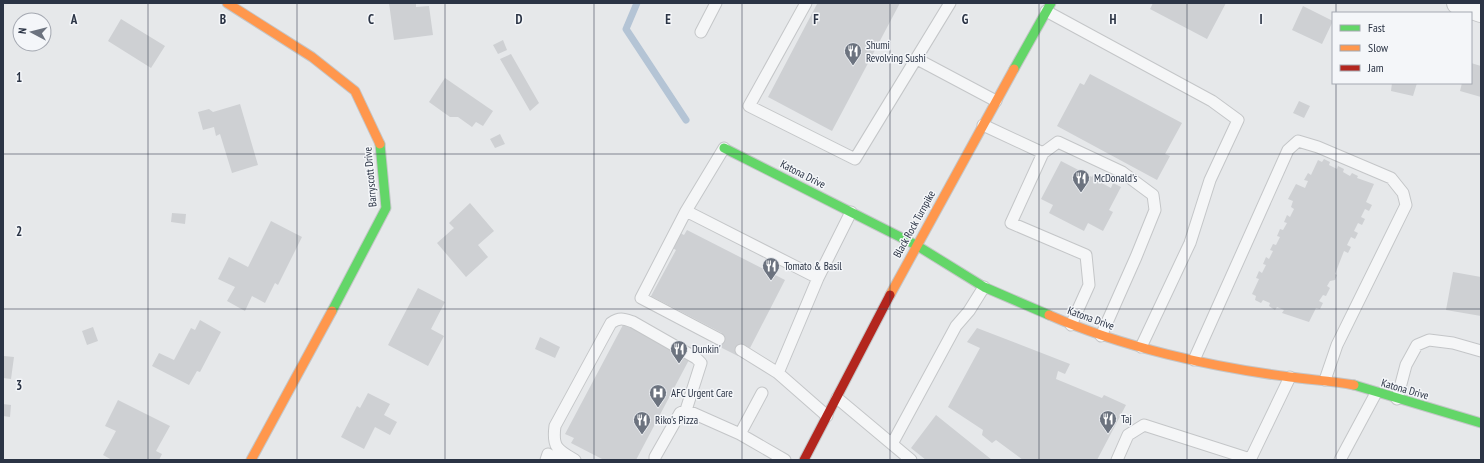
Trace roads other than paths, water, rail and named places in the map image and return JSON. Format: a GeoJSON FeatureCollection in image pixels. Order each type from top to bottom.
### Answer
{"type":"FeatureCollection","features":[{"type":"Feature","properties":{"kind":"street","name":"Barryscott Drive"},"geometry":{"type":"LineString","coordinates":[[227,3],[312,57],[355,91],[381,144],[386,208],[359,263],[251,460]]}},
{"type":"Feature","properties":{"kind":"street"},"geometry":{"type":"LineString","coordinates":[[1458,3],[1481,11]]}},
{"type":"Feature","properties":{"kind":"street","name":"Black Rock Turnpike"},"geometry":{"type":"LineString","coordinates":[[804,460],[916,246],[1048,7]]}},
{"type":"Feature","properties":{"kind":"street","name":"Katona Drive"},"geometry":{"type":"LineString","coordinates":[[724,148],[916,246],[984,287],[1071,325],[1101,336],[1194,360],[1290,377],[1325,380],[1354,386],[1481,423]]}},
{"type":"Feature","properties":{"kind":"lane"},"geometry":{"type":"LineString","coordinates":[[701,32],[716,3]]}},
{"type":"Feature","properties":{"kind":"lane"},"geometry":{"type":"LineString","coordinates":[[806,3],[749,106],[856,159],[950,3]]}},
{"type":"Feature","properties":{"kind":"lane"},"geometry":{"type":"LineString","coordinates":[[1048,7],[1212,101],[1238,120],[1210,180],[1190,243],[1141,347]]}},
{"type":"Feature","properties":{"kind":"lane"},"geometry":{"type":"LineString","coordinates":[[917,59],[996,101]]}},
{"type":"Feature","properties":{"kind":"lane"},"geometry":{"type":"LineString","coordinates":[[983,125],[1043,153]]}},
{"type":"Feature","properties":{"kind":"lane"},"geometry":{"type":"LineString","coordinates":[[1194,360],[1288,150],[1298,141],[1318,147],[1391,178],[1403,193],[1406,205],[1337,345],[1325,380]]}},
{"type":"Feature","properties":{"kind":"lane"},"geometry":{"type":"LineString","coordinates":[[1071,325],[1089,285],[1086,255],[1011,223],[1043,153],[1058,142],[1122,172],[1153,194],[1155,210],[1101,336]]}},
{"type":"Feature","properties":{"kind":"lane"},"geometry":{"type":"LineString","coordinates":[[719,339],[641,298],[686,211],[724,148]]}},
{"type":"Feature","properties":{"kind":"lane"},"geometry":{"type":"LineString","coordinates":[[686,211],[818,278]]}},
{"type":"Feature","properties":{"kind":"lane"},"geometry":{"type":"LineString","coordinates":[[778,373],[818,278],[851,212]]}},
{"type":"Feature","properties":{"kind":"lane"},"geometry":{"type":"LineString","coordinates":[[892,444],[956,326],[969,311],[984,287]]}},
{"type":"Feature","properties":{"kind":"lane"},"geometry":{"type":"LineString","coordinates":[[575,460],[560,451],[554,444],[555,426],[611,323],[618,319],[633,322],[696,358],[701,363],[686,410]]}},
{"type":"Feature","properties":{"kind":"lane"},"geometry":{"type":"LineString","coordinates":[[1397,399],[1406,365],[1417,345],[1429,340],[1453,343],[1481,351]]}},
{"type":"Feature","properties":{"kind":"lane"},"geometry":{"type":"LineString","coordinates":[[741,350],[778,373],[827,416]]}},
{"type":"Feature","properties":{"kind":"lane"},"geometry":{"type":"LineString","coordinates":[[1117,460],[1128,435],[1144,425],[1250,460],[1290,377]]}},
{"type":"Feature","properties":{"kind":"lane"},"geometry":{"type":"LineString","coordinates":[[740,434],[762,393]]}},
{"type":"Feature","properties":{"kind":"lane"},"geometry":{"type":"LineString","coordinates":[[1340,460],[1376,393]]}},
{"type":"Feature","properties":{"kind":"lane"},"geometry":{"type":"LineString","coordinates":[[837,398],[910,460]]}},
{"type":"Feature","properties":{"kind":"lane"},"geometry":{"type":"LineString","coordinates":[[656,460],[655,457],[680,412],[686,410],[740,434],[785,460]]}},
{"type":"Feature","properties":{"kind":"lane"},"geometry":{"type":"LineString","coordinates":[[546,460],[548,454],[559,460]]}},
{"type":"Feature","properties":{"kind":"waterway"},"geometry":{"type":"LineString","coordinates":[[637,3],[626,29],[686,120]]}},
{"type":"Feature","properties":{"kind":"place","name":"Shumi Revolving Sushi"},"geometry":{"type":"Point","coordinates":[853,66]}},
{"type":"Feature","properties":{"kind":"place","name":"McDonald's"},"geometry":{"type":"Point","coordinates":[1081,193]}},
{"type":"Feature","properties":{"kind":"place","name":"Tomato & Basil"},"geometry":{"type":"Point","coordinates":[771,281]}},
{"type":"Feature","properties":{"kind":"place","name":"Dunkin'"},"geometry":{"type":"Point","coordinates":[679,364]}},
{"type":"Feature","properties":{"kind":"place","name":"AFC Urgent Care"},"geometry":{"type":"Point","coordinates":[658,408]}},
{"type":"Feature","properties":{"kind":"place","name":"Taj"},"geometry":{"type":"Point","coordinates":[1108,434]}},
{"type":"Feature","properties":{"kind":"place","name":"Riko's Pizza"},"geometry":{"type":"Point","coordinates":[642,435]}}]}
